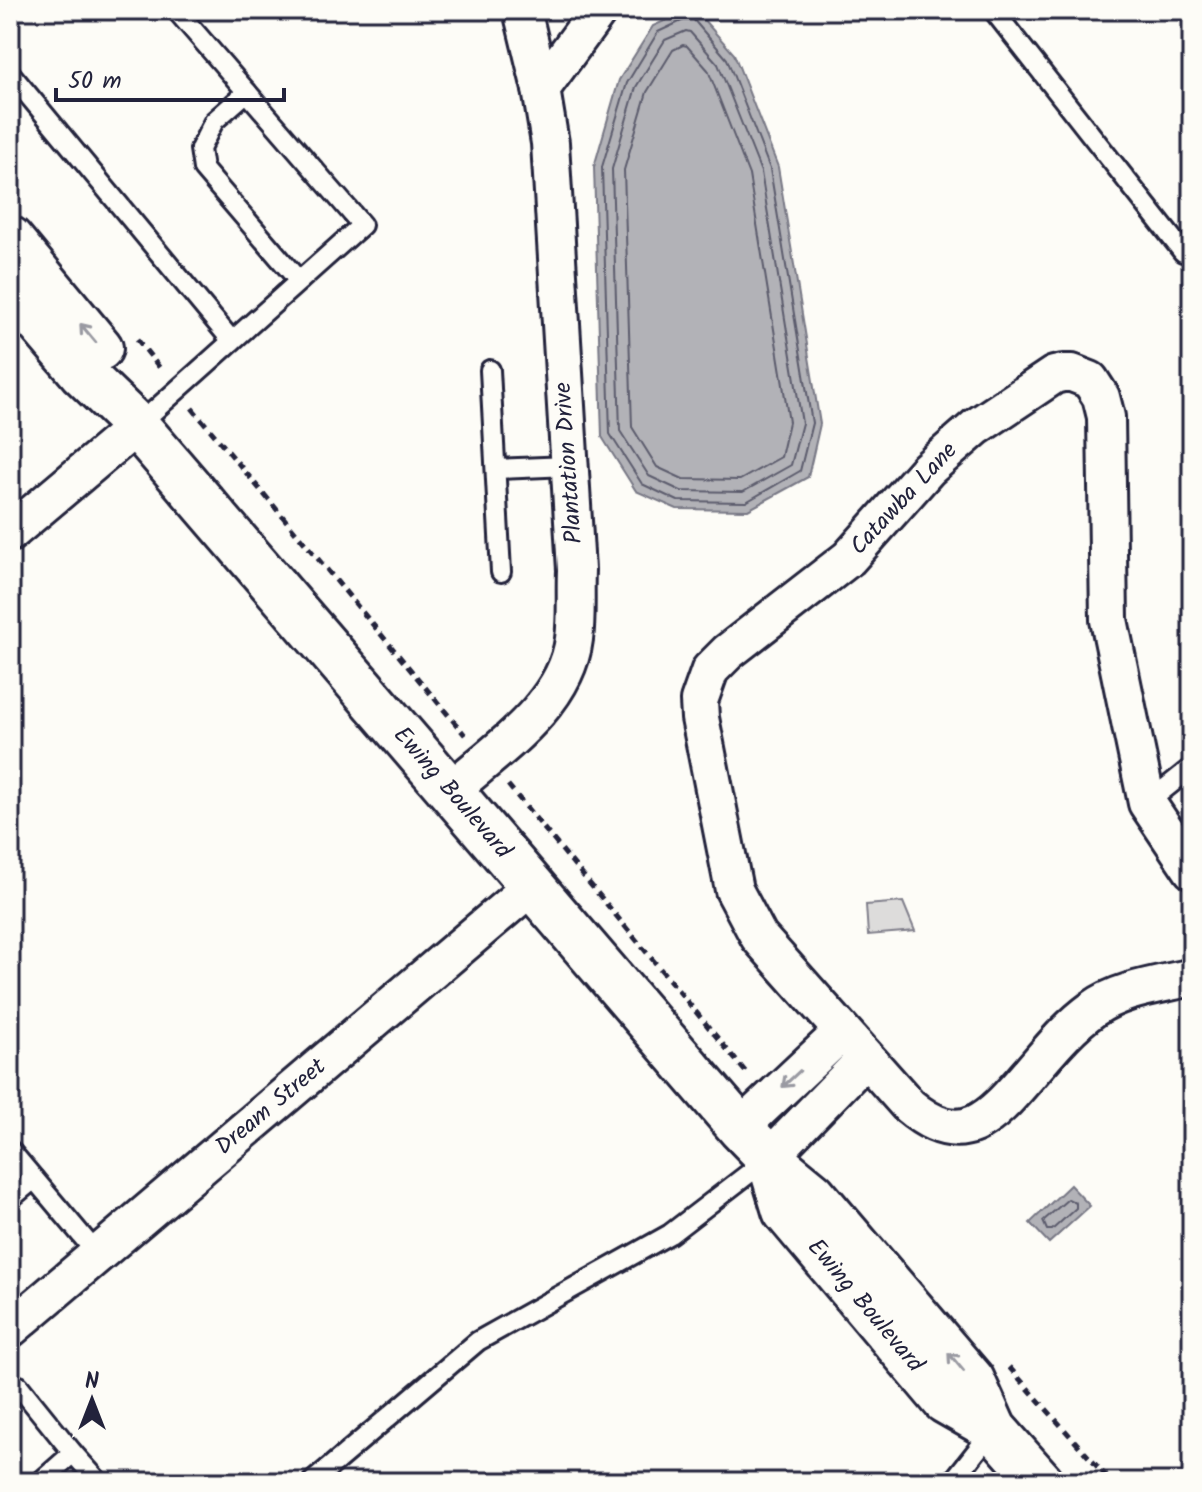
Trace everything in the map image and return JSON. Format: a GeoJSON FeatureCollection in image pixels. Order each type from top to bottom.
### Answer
{"type":"FeatureCollection","features":[{"type":"Feature","properties":{"kind":"street","name":"Plantation Drive"},"geometry":{"type":"LineString","coordinates":[[451,790],[535,715],[557,686],[574,640],[576,570],[550,143],[522,10]]}},
{"type":"Feature","properties":{"kind":"street"},"geometry":{"type":"LineString","coordinates":[[541,89],[599,10]]}},
{"type":"Feature","properties":{"kind":"street","name":"Ewing Boulevard"},"geometry":{"type":"LineString","coordinates":[[20,228],[106,355],[137,426]]}},
{"type":"Feature","properties":{"kind":"street","name":"Ewing Boulevard"},"geometry":{"type":"LineString","coordinates":[[10,288],[82,373],[137,426],[754,1143],[785,1211],[945,1401],[994,1429],[1041,1482]]}},
{"type":"Feature","properties":{"kind":"street","name":"Catawba Lane"},"geometry":{"type":"LineString","coordinates":[[1192,870],[1147,803],[1109,620],[1106,417],[1101,397],[1090,380],[1081,375],[1054,375],[951,447],[849,558],[728,652],[705,678],[699,701],[700,718],[734,890],[759,937],[922,1118],[939,1126],[957,1128],[975,1124],[995,1113],[1068,1030],[1096,1006],[1135,990],[1192,977]]}},
{"type":"Feature","properties":{"kind":"street"},"geometry":{"type":"LineString","coordinates":[[10,533],[137,426]]}},
{"type":"Feature","properties":{"kind":"street","name":"Dream Street"},"geometry":{"type":"LineString","coordinates":[[10,1329],[533,885]]}},
{"type":"Feature","properties":{"kind":"street"},"geometry":{"type":"LineString","coordinates":[[754,1143],[842,1032]]}},
{"type":"Feature","properties":{"kind":"street"},"geometry":{"type":"LineString","coordinates":[[754,1143],[866,1058]]}},
{"type":"Feature","properties":{"kind":"lane"},"geometry":{"type":"LineString","coordinates":[[137,426],[362,225],[176,10]]}},
{"type":"Feature","properties":{"kind":"lane"},"geometry":{"type":"LineString","coordinates":[[993,10],[1183,252]]}},
{"type":"Feature","properties":{"kind":"lane"},"geometry":{"type":"LineString","coordinates":[[10,73],[232,341]]}},
{"type":"Feature","properties":{"kind":"lane"},"geometry":{"type":"LineString","coordinates":[[247,92],[214,121],[200,149],[203,169],[299,281]]}},
{"type":"Feature","properties":{"kind":"lane"},"geometry":{"type":"LineString","coordinates":[[490,370],[501,572]]}},
{"type":"Feature","properties":{"kind":"lane"},"geometry":{"type":"LineString","coordinates":[[496,469],[569,466]]}},
{"type":"Feature","properties":{"kind":"lane"},"geometry":{"type":"LineString","coordinates":[[1147,803],[1192,767]]}},
{"type":"Feature","properties":{"kind":"lane"},"geometry":{"type":"LineString","coordinates":[[312,1482],[478,1341],[670,1234],[754,1143]]}},
{"type":"Feature","properties":{"kind":"lane"},"geometry":{"type":"LineString","coordinates":[[10,1150],[98,1255]]}},
{"type":"Feature","properties":{"kind":"lane"},"geometry":{"type":"LineString","coordinates":[[10,1199],[34,1179]]}},
{"type":"Feature","properties":{"kind":"lane"},"geometry":{"type":"LineString","coordinates":[[19,1386],[99,1482]]}},
{"type":"Feature","properties":{"kind":"lane"},"geometry":{"type":"LineString","coordinates":[[952,1482],[994,1429]]}},
{"type":"Feature","properties":{"kind":"lane"},"geometry":{"type":"LineString","coordinates":[[40,1482],[73,1453]]}},
{"type":"Feature","properties":{"kind":"path"},"geometry":{"type":"LineString","coordinates":[[10,194],[20,228]]}},
{"type":"Feature","properties":{"kind":"path"},"geometry":{"type":"LineString","coordinates":[[128,329],[465,736]]}},
{"type":"Feature","properties":{"kind":"path"},"geometry":{"type":"LineString","coordinates":[[507,783],[749,1076]]}},
{"type":"Feature","properties":{"kind":"shaded area"},"geometry":{"type":"Polygon","coordinates":[[[903,902],[915,931],[868,935],[866,905],[903,902]]]}},
{"type":"Feature","properties":{"kind":"water"},"geometry":{"type":"Polygon","coordinates":[[[695,10],[734,54],[778,167],[820,424],[808,477],[748,510],[677,509],[636,491],[602,437],[594,167],[619,80],[653,26],[695,10]]]}},
{"type":"Feature","properties":{"kind":"water"},"geometry":{"type":"Polygon","coordinates":[[[1070,1185],[1090,1206],[1049,1243],[1030,1223],[1070,1185]]]}}]}
